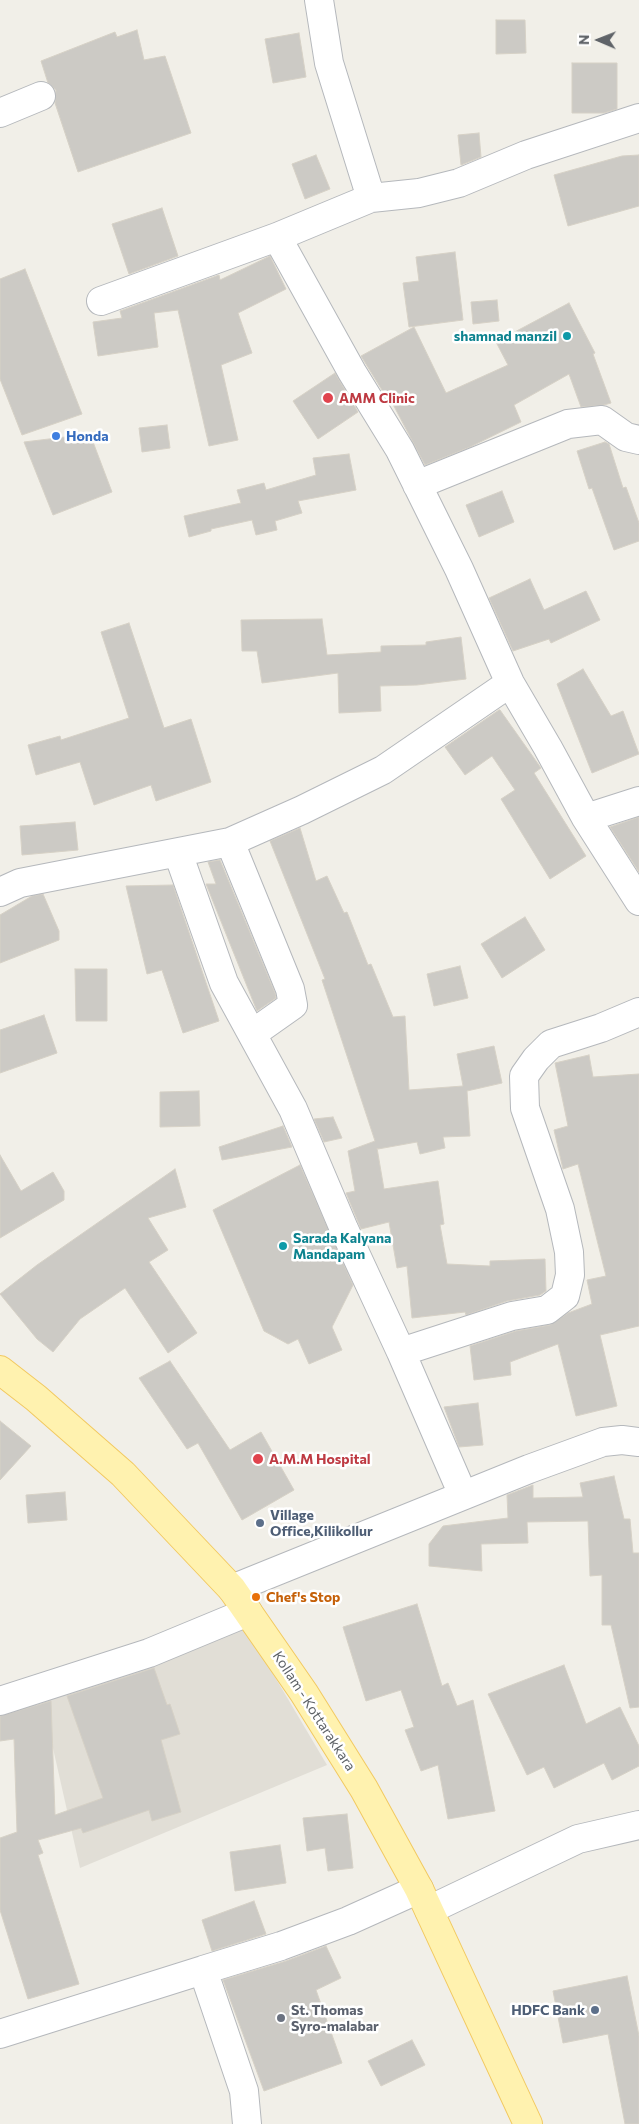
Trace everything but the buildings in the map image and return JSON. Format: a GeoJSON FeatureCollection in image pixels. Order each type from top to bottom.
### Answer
{"type":"FeatureCollection","features":[{"type":"Feature","properties":{"kind":"main road","name":"Kollam - Kottarakkara"},"geometry":{"type":"LineString","coordinates":[[0,1370],[36,1398],[123,1474],[232,1589],[304,1694],[364,1789],[424,1899],[528,2124]]}},
{"type":"Feature","properties":{"kind":"street"},"geometry":{"type":"LineString","coordinates":[[319,0],[329,63],[371,198]]}},
{"type":"Feature","properties":{"kind":"street"},"geometry":{"type":"LineString","coordinates":[[0,113],[41,96]]}},
{"type":"Feature","properties":{"kind":"street"},"geometry":{"type":"LineString","coordinates":[[101,301],[277,238],[371,198],[419,193],[459,183],[526,155],[639,118]]}},
{"type":"Feature","properties":{"kind":"street"},"geometry":{"type":"LineString","coordinates":[[277,238],[352,372],[400,450],[459,569],[510,684],[586,818],[639,901]]}},
{"type":"Feature","properties":{"kind":"street"},"geometry":{"type":"LineString","coordinates":[[416,485],[568,424],[602,420],[626,437],[639,440]]}},
{"type":"Feature","properties":{"kind":"street"},"geometry":{"type":"LineString","coordinates":[[0,892],[20,883],[230,842],[302,810],[383,770],[510,684]]}},
{"type":"Feature","properties":{"kind":"street"},"geometry":{"type":"LineString","coordinates":[[586,818],[639,801]]}},
{"type":"Feature","properties":{"kind":"street"},"geometry":{"type":"LineString","coordinates":[[230,842],[290,989],[293,1005],[260,1029]]}},
{"type":"Feature","properties":{"kind":"street"},"geometry":{"type":"LineString","coordinates":[[178,853],[224,983],[293,1108],[344,1229],[401,1352],[463,1495]]}},
{"type":"Feature","properties":{"kind":"street"},"geometry":{"type":"LineString","coordinates":[[401,1352],[512,1316],[547,1310],[565,1296],[570,1275],[569,1252],[560,1209],[525,1108],[524,1076],[536,1059],[551,1044],[601,1028],[639,1012]]}},
{"type":"Feature","properties":{"kind":"street"},"geometry":{"type":"LineString","coordinates":[[232,1589],[463,1495],[603,1442],[622,1440],[639,1442]]}},
{"type":"Feature","properties":{"kind":"street"},"geometry":{"type":"LineString","coordinates":[[0,1701],[150,1653],[248,1612]]}},
{"type":"Feature","properties":{"kind":"street"},"geometry":{"type":"LineString","coordinates":[[0,2034],[281,1946],[348,1921],[424,1899],[578,1839],[639,1825]]}},
{"type":"Feature","properties":{"kind":"street"},"geometry":{"type":"LineString","coordinates":[[203,1970],[244,2091],[247,2124]]}},
{"type":"Feature","properties":{"kind":"shaded area"},"geometry":{"type":"Polygon","coordinates":[[[243,1623],[327,1765],[80,1868],[41,1695],[243,1623]]]}},
{"type":"Feature","properties":{"kind":"place","name":"shamnad manzil"},"geometry":{"type":"Point","coordinates":[567,336]}},
{"type":"Feature","properties":{"kind":"place","name":"AMM Clinic"},"geometry":{"type":"Point","coordinates":[328,398]}},
{"type":"Feature","properties":{"kind":"place","name":"Honda"},"geometry":{"type":"Point","coordinates":[56,436]}},
{"type":"Feature","properties":{"kind":"place","name":"Sarada Kalyana Mandapam"},"geometry":{"type":"Point","coordinates":[283,1246]}},
{"type":"Feature","properties":{"kind":"place","name":"A.M.M Hospital"},"geometry":{"type":"Point","coordinates":[258,1459]}},
{"type":"Feature","properties":{"kind":"place","name":"Village Office,Kilikollur"},"geometry":{"type":"Point","coordinates":[260,1523]}},
{"type":"Feature","properties":{"kind":"place","name":"Chef's Stop"},"geometry":{"type":"Point","coordinates":[256,1597]}},
{"type":"Feature","properties":{"kind":"place","name":"HDFC Bank"},"geometry":{"type":"Point","coordinates":[595,2010]}},
{"type":"Feature","properties":{"kind":"place","name":"St. Thomas Syro-malabar"},"geometry":{"type":"Point","coordinates":[281,2018]}}]}
